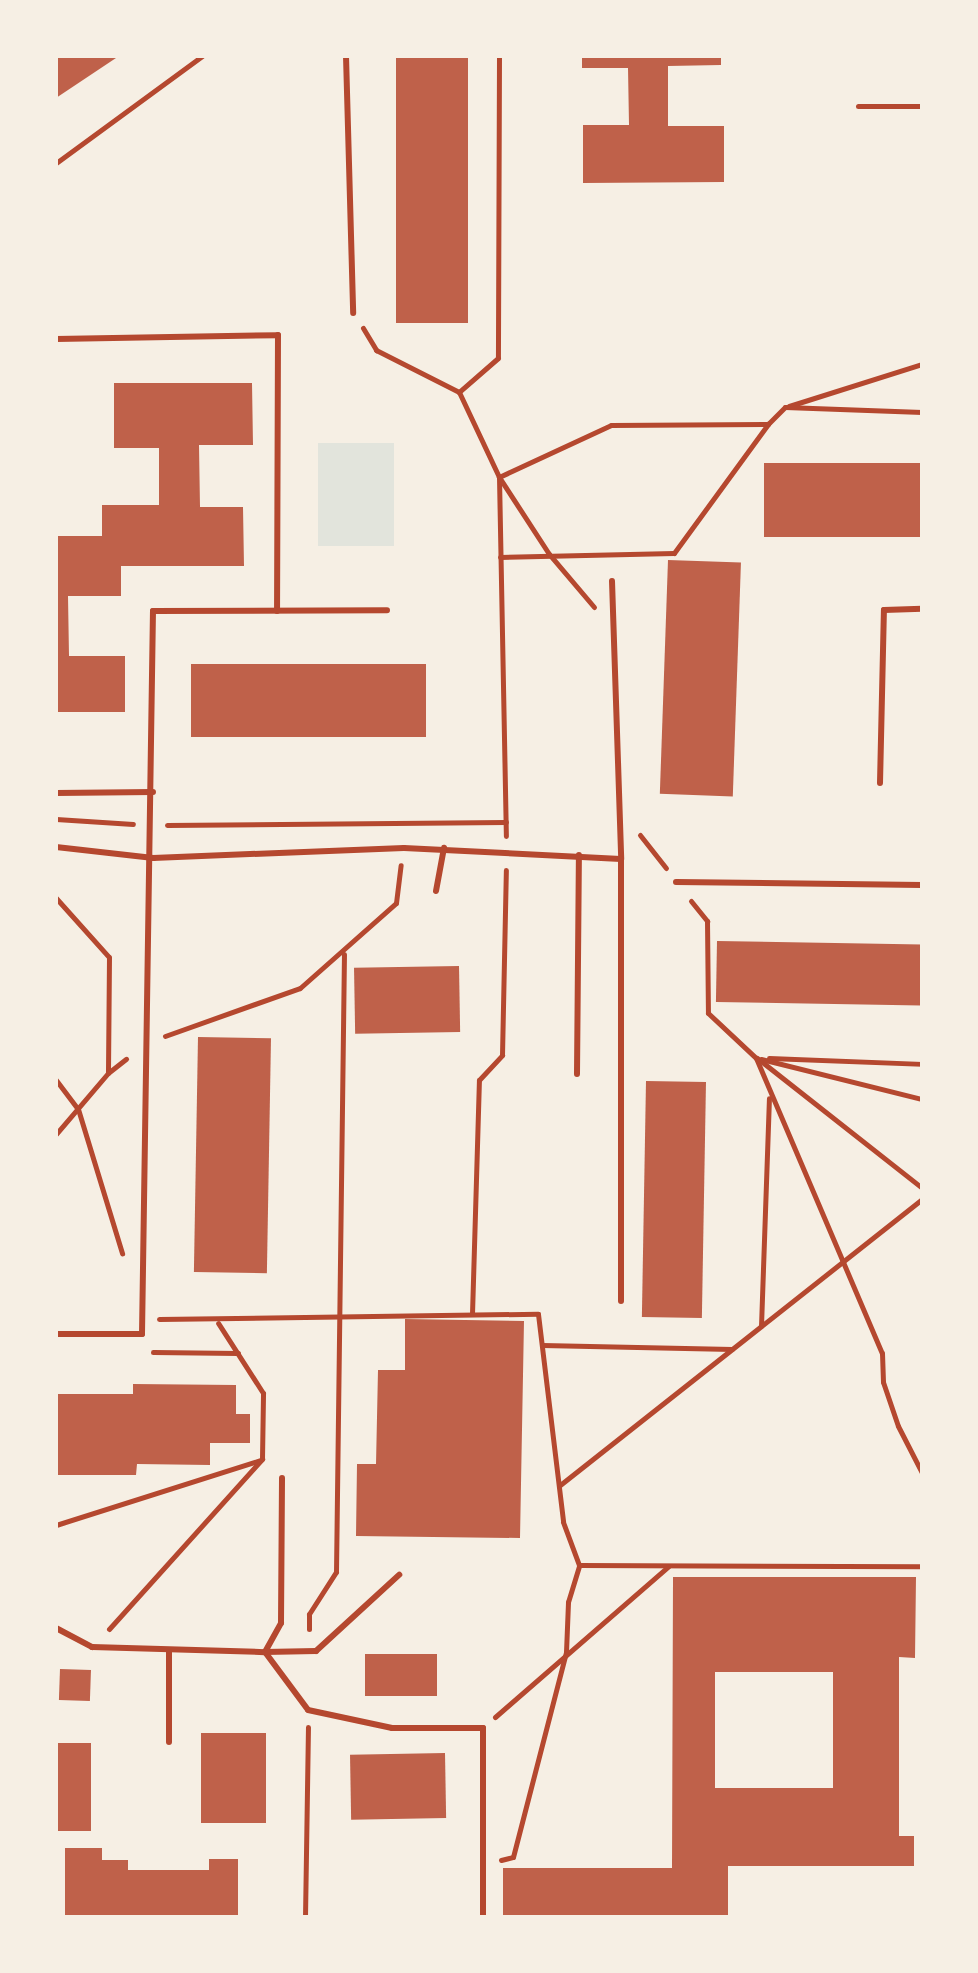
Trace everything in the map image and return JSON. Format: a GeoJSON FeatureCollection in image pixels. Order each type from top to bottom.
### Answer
{"type":"FeatureCollection","features":[{"type":"Feature","properties":{"kind":"lane"},"geometry":{"type":"LineString","coordinates":[[346,56],[353,313]]}},
{"type":"Feature","properties":{"kind":"lane"},"geometry":{"type":"LineString","coordinates":[[56,339],[278,335],[277,611]]}},
{"type":"Feature","properties":{"kind":"lane"},"geometry":{"type":"LineString","coordinates":[[612,581],[621,859],[621,1301]]}},
{"type":"Feature","properties":{"kind":"lane"},"geometry":{"type":"LineString","coordinates":[[880,783],[884,610],[922,609]]}},
{"type":"Feature","properties":{"kind":"lane"},"geometry":{"type":"LineString","coordinates":[[56,1334],[142,1334],[153,858],[153,611],[387,610]]}},
{"type":"Feature","properties":{"kind":"lane"},"geometry":{"type":"LineString","coordinates":[[56,793],[153,792]]}},
{"type":"Feature","properties":{"kind":"lane"},"geometry":{"type":"LineString","coordinates":[[56,847],[153,858],[444,848],[621,859]]}},
{"type":"Feature","properties":{"kind":"lane"},"geometry":{"type":"LineString","coordinates":[[436,891],[444,848]]}},
{"type":"Feature","properties":{"kind":"lane"},"geometry":{"type":"LineString","coordinates":[[577,1074],[579,855]]}},
{"type":"Feature","properties":{"kind":"lane"},"geometry":{"type":"LineString","coordinates":[[676,882],[922,885]]}},
{"type":"Feature","properties":{"kind":"lane"},"geometry":{"type":"LineString","coordinates":[[265,1652],[281,1623],[282,1478]]}},
{"type":"Feature","properties":{"kind":"lane"},"geometry":{"type":"LineString","coordinates":[[56,1628],[92,1647],[169,1652],[316,1651],[399,1575]]}},
{"type":"Feature","properties":{"kind":"lane"},"geometry":{"type":"LineString","coordinates":[[169,1652],[169,1742]]}},
{"type":"Feature","properties":{"kind":"lane"},"geometry":{"type":"LineString","coordinates":[[265,1652],[308,1710],[392,1728],[483,1728],[483,1917]]}},
{"type":"Feature","properties":{"kind":"path"},"geometry":{"type":"LineString","coordinates":[[56,163],[96,139],[202,56]]}},
{"type":"Feature","properties":{"kind":"path"},"geometry":{"type":"LineString","coordinates":[[459,392],[498,358],[499,56]]}},
{"type":"Feature","properties":{"kind":"path"},"geometry":{"type":"LineString","coordinates":[[858,106],[922,106]]}},
{"type":"Feature","properties":{"kind":"path"},"geometry":{"type":"LineString","coordinates":[[353,313],[376,350],[459,392],[499,477],[549,554],[615,628]]}},
{"type":"Feature","properties":{"kind":"path"},"geometry":{"type":"LineString","coordinates":[[500,557],[674,553],[768,424],[785,407],[922,364]]}},
{"type":"Feature","properties":{"kind":"path"},"geometry":{"type":"LineString","coordinates":[[785,407],[922,412]]}},
{"type":"Feature","properties":{"kind":"path"},"geometry":{"type":"LineString","coordinates":[[499,477],[611,425],[768,424]]}},
{"type":"Feature","properties":{"kind":"path"},"geometry":{"type":"LineString","coordinates":[[472,1314],[479,1080],[502,1055],[506,822],[499,477]]}},
{"type":"Feature","properties":{"kind":"path"},"geometry":{"type":"LineString","coordinates":[[639,818],[639,833],[707,921],[708,1013],[756,1058],[922,1188]]}},
{"type":"Feature","properties":{"kind":"path"},"geometry":{"type":"LineString","coordinates":[[56,819],[153,826],[506,822]]}},
{"type":"Feature","properties":{"kind":"path"},"geometry":{"type":"LineString","coordinates":[[56,1134],[108,1073],[148,1043],[300,988],[344,954],[396,903],[404,848]]}},
{"type":"Feature","properties":{"kind":"path"},"geometry":{"type":"LineString","coordinates":[[56,898],[109,957],[108,1073]]}},
{"type":"Feature","properties":{"kind":"path"},"geometry":{"type":"LineString","coordinates":[[309,1651],[309,1614],[336,1572],[344,954]]}},
{"type":"Feature","properties":{"kind":"path"},"geometry":{"type":"LineString","coordinates":[[756,1058],[922,1064]]}},
{"type":"Feature","properties":{"kind":"path"},"geometry":{"type":"LineString","coordinates":[[756,1058],[882,1353],[883,1382],[898,1426],[922,1473]]}},
{"type":"Feature","properties":{"kind":"path"},"geometry":{"type":"LineString","coordinates":[[756,1058],[922,1099]]}},
{"type":"Feature","properties":{"kind":"path"},"geometry":{"type":"LineString","coordinates":[[56,1080],[78,1109],[124,1258]]}},
{"type":"Feature","properties":{"kind":"path"},"geometry":{"type":"LineString","coordinates":[[761,1326],[769,1093]]}},
{"type":"Feature","properties":{"kind":"path"},"geometry":{"type":"LineString","coordinates":[[559,1486],[922,1199]]}},
{"type":"Feature","properties":{"kind":"path"},"geometry":{"type":"LineString","coordinates":[[142,1318],[218,1322],[337,1320],[401,1313],[538,1314],[563,1522],[579,1565],[568,1602],[566,1652],[513,1857],[493,1862]]}},
{"type":"Feature","properties":{"kind":"path"},"geometry":{"type":"LineString","coordinates":[[92,1647],[262,1459],[263,1393],[218,1322]]}},
{"type":"Feature","properties":{"kind":"path"},"geometry":{"type":"LineString","coordinates":[[542,1345],[733,1349]]}},
{"type":"Feature","properties":{"kind":"path"},"geometry":{"type":"LineString","coordinates":[[56,1525],[262,1459]]}},
{"type":"Feature","properties":{"kind":"path"},"geometry":{"type":"LineString","coordinates":[[579,1565],[922,1566]]}},
{"type":"Feature","properties":{"kind":"path"},"geometry":{"type":"LineString","coordinates":[[483,1728],[566,1652],[670,1566]]}},
{"type":"Feature","properties":{"kind":"path"},"geometry":{"type":"LineString","coordinates":[[305,1917],[308,1751]]}},
{"type":"Feature","properties":{"kind":"shaded area"},"geometry":{"type":"Polygon","coordinates":[[[318,443],[394,443],[394,546],[318,546],[318,443]]]}},
{"type":"Feature","properties":{"kind":"building"},"geometry":{"type":"Polygon","coordinates":[[[56,56],[119,56],[56,98],[56,56]]]}},
{"type":"Feature","properties":{"kind":"building"},"geometry":{"type":"Polygon","coordinates":[[[396,56],[468,56],[468,323],[396,323],[396,56]]]}},
{"type":"Feature","properties":{"kind":"building"},"geometry":{"type":"Polygon","coordinates":[[[582,56],[721,56],[721,65],[668,66],[668,126],[724,126],[724,182],[583,183],[583,125],[629,125],[628,68],[582,68],[582,56]]]}},
{"type":"Feature","properties":{"kind":"building"},"geometry":{"type":"Polygon","coordinates":[[[114,383],[252,383],[253,445],[199,445],[200,507],[243,507],[244,566],[121,566],[121,596],[68,596],[69,656],[125,656],[125,712],[56,712],[56,536],[102,536],[102,505],[159,505],[159,448],[114,448],[114,383]]]}},
{"type":"Feature","properties":{"kind":"building"},"geometry":{"type":"Polygon","coordinates":[[[764,463],[922,463],[922,537],[764,537],[764,463]]]}},
{"type":"Feature","properties":{"kind":"building"},"geometry":{"type":"Polygon","coordinates":[[[668,560],[741,563],[733,796],[660,794],[668,560]]]}},
{"type":"Feature","properties":{"kind":"building"},"geometry":{"type":"Polygon","coordinates":[[[191,664],[426,664],[426,737],[191,737],[191,664]]]}},
{"type":"Feature","properties":{"kind":"building"},"geometry":{"type":"Polygon","coordinates":[[[717,941],[922,945],[921,1006],[716,1002],[717,941]]]}},
{"type":"Feature","properties":{"kind":"building"},"geometry":{"type":"Polygon","coordinates":[[[459,966],[460,1032],[355,1034],[354,968],[459,966]]]}},
{"type":"Feature","properties":{"kind":"building"},"geometry":{"type":"Polygon","coordinates":[[[198,1037],[271,1038],[267,1273],[194,1272],[198,1037]]]}},
{"type":"Feature","properties":{"kind":"building"},"geometry":{"type":"Polygon","coordinates":[[[646,1081],[706,1082],[702,1318],[642,1317],[646,1081]]]}},
{"type":"Feature","properties":{"kind":"building"},"geometry":{"type":"Polygon","coordinates":[[[405,1319],[524,1321],[520,1538],[356,1536],[357,1464],[376,1464],[378,1370],[405,1370],[405,1319]]]}},
{"type":"Feature","properties":{"kind":"building"},"geometry":{"type":"Polygon","coordinates":[[[133,1384],[236,1385],[236,1414],[250,1414],[250,1443],[210,1443],[210,1465],[137,1464],[136,1475],[56,1475],[56,1394],[133,1394],[133,1384]]]}},
{"type":"Feature","properties":{"kind":"building"},"geometry":{"type":"Polygon","coordinates":[[[673,1577],[916,1577],[915,1658],[899,1657],[899,1836],[914,1836],[914,1866],[728,1866],[728,1917],[503,1917],[503,1868],[672,1868],[673,1577]],[[715,1672],[715,1788],[833,1788],[833,1672],[715,1672]]]}},
{"type":"Feature","properties":{"kind":"building"},"geometry":{"type":"Polygon","coordinates":[[[365,1654],[437,1654],[437,1696],[365,1696],[365,1654]]]}},
{"type":"Feature","properties":{"kind":"building"},"geometry":{"type":"Polygon","coordinates":[[[60,1669],[91,1670],[90,1701],[59,1700],[60,1669]]]}},
{"type":"Feature","properties":{"kind":"building"},"geometry":{"type":"Polygon","coordinates":[[[201,1733],[266,1733],[266,1823],[201,1823],[201,1733]]]}},
{"type":"Feature","properties":{"kind":"building"},"geometry":{"type":"Polygon","coordinates":[[[56,1743],[91,1743],[91,1831],[56,1831],[56,1743]]]}},
{"type":"Feature","properties":{"kind":"building"},"geometry":{"type":"Polygon","coordinates":[[[445,1753],[446,1818],[351,1820],[350,1755],[445,1753]]]}},
{"type":"Feature","properties":{"kind":"building"},"geometry":{"type":"Polygon","coordinates":[[[65,1848],[102,1848],[102,1860],[128,1860],[128,1870],[209,1870],[209,1859],[238,1859],[238,1916],[65,1916],[65,1848]]]}}]}
